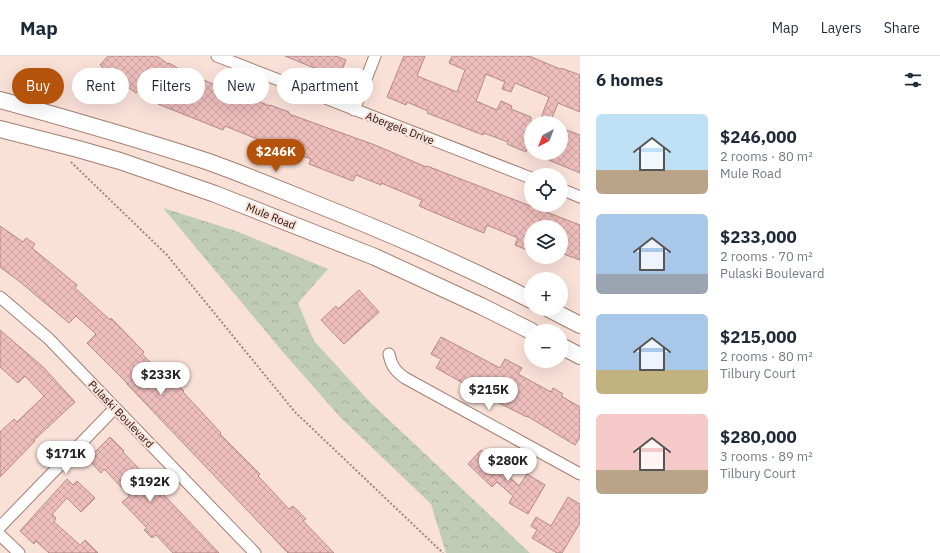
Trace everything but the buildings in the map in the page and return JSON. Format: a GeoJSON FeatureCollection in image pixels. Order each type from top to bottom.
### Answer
{"type":"FeatureCollection","features":[{"type":"Feature","properties":{"kind":"main road"},"geometry":{"type":"LineString","coordinates":[[0,100],[72,120],[245,175],[381,230],[524,296]]}},
{"type":"Feature","properties":{"kind":"main road","name":"Mule Road"},"geometry":{"type":"LineString","coordinates":[[0,129],[113,159],[215,194],[375,257],[524,328]]}},
{"type":"Feature","properties":{"kind":"main road"},"geometry":{"type":"LineString","coordinates":[[563,316],[580,325]]}},
{"type":"Feature","properties":{"kind":"main road"},"geometry":{"type":"LineString","coordinates":[[568,350],[580,356]]}},
{"type":"Feature","properties":{"kind":"street"},"geometry":{"type":"LineString","coordinates":[[354,110],[375,56]]}},
{"type":"Feature","properties":{"kind":"street","name":"Abergele Drive"},"geometry":{"type":"LineString","coordinates":[[222,57],[524,175]]}},
{"type":"Feature","properties":{"kind":"street"},"geometry":{"type":"LineString","coordinates":[[568,193],[580,197]]}},
{"type":"Feature","properties":{"kind":"street","name":"Pulaski Boulevard"},"geometry":{"type":"LineString","coordinates":[[0,297],[49,339],[255,553]]}},
{"type":"Feature","properties":{"kind":"street"},"geometry":{"type":"LineString","coordinates":[[389,354],[393,367],[405,378],[580,474]]}},
{"type":"Feature","properties":{"kind":"street"},"geometry":{"type":"LineString","coordinates":[[0,527],[115,408]]}},
{"type":"Feature","properties":{"kind":"street"},"geometry":{"type":"LineString","coordinates":[[0,535],[19,553]]}},
{"type":"Feature","properties":{"kind":"path"},"geometry":{"type":"LineString","coordinates":[[68,160],[80,169],[167,256],[294,412],[444,553]]}},
{"type":"Feature","properties":{"kind":"green space"},"geometry":{"type":"Polygon","coordinates":[[[163,208],[236,231],[328,269],[298,303],[314,341],[370,402],[530,553],[446,553],[431,504],[340,417],[282,351],[163,208]]]}}]}
